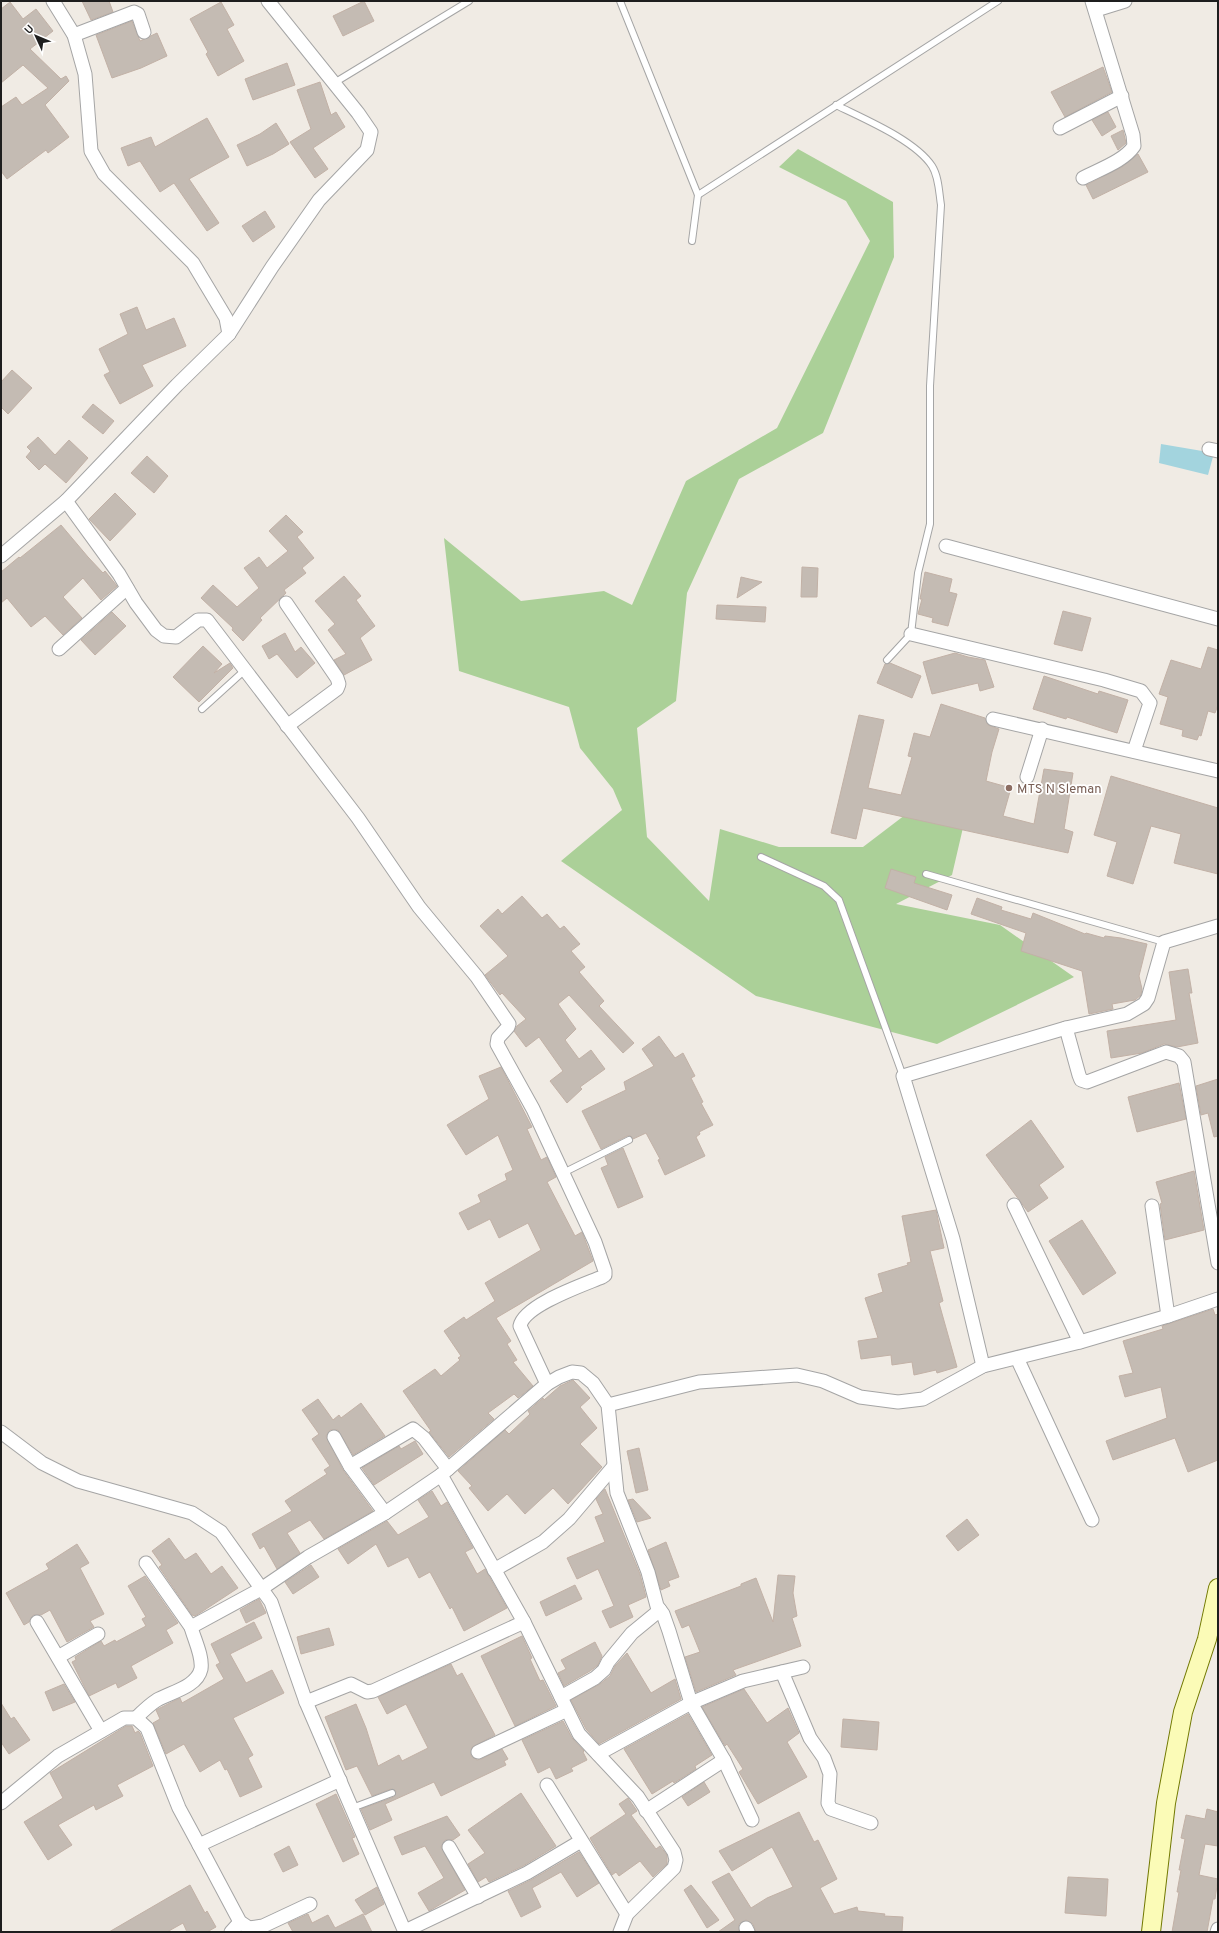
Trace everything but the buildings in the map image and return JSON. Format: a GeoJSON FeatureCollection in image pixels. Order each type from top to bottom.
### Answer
{"type":"FeatureCollection","features":[{"type":"Feature","properties":{"kind":"main road"},"geometry":{"type":"LineString","coordinates":[[1151,1932],[1166,1803],[1182,1712],[1212,1637],[1218,1588]]}},
{"type":"Feature","properties":{"kind":"street"},"geometry":{"type":"LineString","coordinates":[[53,1],[74,35],[85,74],[91,152],[104,174],[193,262],[226,318],[228,334]]}},
{"type":"Feature","properties":{"kind":"street"},"geometry":{"type":"LineString","coordinates":[[1,556],[66,501],[228,334],[272,267],[319,200],[367,150],[371,132],[358,113],[268,1]]}},
{"type":"Feature","properties":{"kind":"street"},"geometry":{"type":"LineString","coordinates":[[1084,178],[1122,157],[1134,146],[1133,135],[1122,96],[1094,6],[1125,1]]}},
{"type":"Feature","properties":{"kind":"street"},"geometry":{"type":"LineString","coordinates":[[74,35],[134,12],[138,14],[144,32]]}},
{"type":"Feature","properties":{"kind":"street"},"geometry":{"type":"LineString","coordinates":[[1060,128],[1122,96]]}},
{"type":"Feature","properties":{"kind":"street"},"geometry":{"type":"LineString","coordinates":[[66,501],[119,574],[136,603],[156,630],[164,636],[176,637],[198,620],[207,620],[358,818],[419,907],[477,977],[508,1024],[508,1027],[498,1038],[497,1044],[533,1110],[596,1242],[605,1271],[605,1275],[550,1300],[524,1316],[520,1321],[520,1326],[547,1384]]}},
{"type":"Feature","properties":{"kind":"street"},"geometry":{"type":"LineString","coordinates":[[946,546],[1218,619]]}},
{"type":"Feature","properties":{"kind":"street"},"geometry":{"type":"LineString","coordinates":[[59,648],[127,588]]}},
{"type":"Feature","properties":{"kind":"street"},"geometry":{"type":"LineString","coordinates":[[286,603],[337,678],[339,684],[337,689],[287,726]]}},
{"type":"Feature","properties":{"kind":"street"},"geometry":{"type":"LineString","coordinates":[[911,634],[1104,680],[1141,691],[1146,695],[1150,703],[1134,751]]}},
{"type":"Feature","properties":{"kind":"street"},"geometry":{"type":"LineString","coordinates":[[993,719],[1042,729],[1218,771]]}},
{"type":"Feature","properties":{"kind":"street"},"geometry":{"type":"LineString","coordinates":[[1027,777],[1042,729]]}},
{"type":"Feature","properties":{"kind":"street"},"geometry":{"type":"LineString","coordinates":[[983,1366],[953,1239],[903,1076],[1066,1028],[1127,1014],[1144,1004],[1148,998],[1164,942],[1218,926]]}},
{"type":"Feature","properties":{"kind":"street"},"geometry":{"type":"LineString","coordinates":[[1066,1028],[1078,1075],[1082,1080],[1087,1082],[1166,1052],[1179,1056],[1184,1062],[1218,1263]]}},
{"type":"Feature","properties":{"kind":"street"},"geometry":{"type":"LineString","coordinates":[[1014,1205],[1080,1342]]}},
{"type":"Feature","properties":{"kind":"street"},"geometry":{"type":"LineString","coordinates":[[1152,1206],[1168,1316]]}},
{"type":"Feature","properties":{"kind":"street"},"geometry":{"type":"LineString","coordinates":[[608,1405],[699,1382],[797,1375],[824,1381],[860,1397],[898,1402],[923,1399],[983,1366],[1080,1342],[1168,1316],[1218,1299]]}},
{"type":"Feature","properties":{"kind":"street"},"geometry":{"type":"LineString","coordinates":[[1017,1358],[1092,1520]]}},
{"type":"Feature","properties":{"kind":"street"},"geometry":{"type":"LineString","coordinates":[[191,1627],[261,1589],[308,1557],[385,1513],[444,1472],[547,1384],[559,1376],[572,1372],[581,1373],[592,1383],[608,1405],[617,1492],[648,1572],[657,1606],[670,1631],[691,1703],[724,1760],[752,1820]]}},
{"type":"Feature","properties":{"kind":"street"},"geometry":{"type":"LineString","coordinates":[[350,1466],[413,1429],[424,1438],[444,1472],[494,1570],[524,1622],[579,1734],[638,1797],[674,1852],[676,1860],[668,1875],[627,1914],[620,1932]]}},
{"type":"Feature","properties":{"kind":"street"},"geometry":{"type":"LineString","coordinates":[[1,1432],[42,1463],[78,1481],[192,1513],[205,1520],[221,1532],[271,1602],[306,1702],[405,1932],[527,1873],[581,1841]]}},
{"type":"Feature","properties":{"kind":"street"},"geometry":{"type":"LineString","coordinates":[[334,1437],[350,1466],[385,1513]]}},
{"type":"Feature","properties":{"kind":"street"},"geometry":{"type":"LineString","coordinates":[[494,1570],[543,1542],[569,1519],[614,1466]]}},
{"type":"Feature","properties":{"kind":"street"},"geometry":{"type":"LineString","coordinates":[[1,1803],[58,1756],[124,1718],[136,1718],[158,1700],[186,1687],[196,1679],[201,1669],[200,1658],[191,1627],[146,1563]]}},
{"type":"Feature","properties":{"kind":"street"},"geometry":{"type":"LineString","coordinates":[[561,1697],[595,1678],[604,1670],[608,1662],[632,1633],[660,1610]]}},
{"type":"Feature","properties":{"kind":"street"},"geometry":{"type":"LineString","coordinates":[[37,1622],[101,1731]]}},
{"type":"Feature","properties":{"kind":"street"},"geometry":{"type":"LineString","coordinates":[[306,1702],[351,1684],[367,1692],[373,1692],[524,1622]]}},
{"type":"Feature","properties":{"kind":"street"},"geometry":{"type":"LineString","coordinates":[[58,1657],[98,1634]]}},
{"type":"Feature","properties":{"kind":"street"},"geometry":{"type":"LineString","coordinates":[[598,1754],[691,1703],[743,1681],[803,1667]]}},
{"type":"Feature","properties":{"kind":"street"},"geometry":{"type":"LineString","coordinates":[[782,1672],[810,1738],[824,1758],[830,1774],[828,1802],[831,1809],[871,1823]]}},
{"type":"Feature","properties":{"kind":"street"},"geometry":{"type":"LineString","coordinates":[[478,1752],[567,1710]]}},
{"type":"Feature","properties":{"kind":"street"},"geometry":{"type":"LineString","coordinates":[[136,1718],[147,1728],[179,1808],[199,1845],[236,1927],[249,1928],[264,1926],[310,1904]]}},
{"type":"Feature","properties":{"kind":"street"},"geometry":{"type":"LineString","coordinates":[[646,1811],[724,1760]]}},
{"type":"Feature","properties":{"kind":"street"},"geometry":{"type":"LineString","coordinates":[[199,1845],[340,1780]]}},
{"type":"Feature","properties":{"kind":"street"},"geometry":{"type":"LineString","coordinates":[[547,1785],[627,1914]]}},
{"type":"Feature","properties":{"kind":"street"},"geometry":{"type":"LineString","coordinates":[[448,1847],[478,1897]]}},
{"type":"Feature","properties":{"kind":"lane"},"geometry":{"type":"LineString","coordinates":[[334,83],[469,1]]}},
{"type":"Feature","properties":{"kind":"lane"},"geometry":{"type":"LineString","coordinates":[[620,1],[698,194],[692,241]]}},
{"type":"Feature","properties":{"kind":"lane"},"geometry":{"type":"LineString","coordinates":[[698,194],[998,1]]}},
{"type":"Feature","properties":{"kind":"lane"},"geometry":{"type":"LineString","coordinates":[[836,105],[880,126],[910,145],[932,166],[937,179],[941,205],[930,386],[930,524],[918,573],[911,634],[888,660]]}},
{"type":"Feature","properties":{"kind":"lane"},"geometry":{"type":"LineString","coordinates":[[202,709],[245,670]]}},
{"type":"Feature","properties":{"kind":"lane"},"geometry":{"type":"LineString","coordinates":[[761,857],[824,886],[839,900],[903,1076]]}},
{"type":"Feature","properties":{"kind":"lane"},"geometry":{"type":"LineString","coordinates":[[926,874],[1164,942]]}},
{"type":"Feature","properties":{"kind":"lane"},"geometry":{"type":"LineString","coordinates":[[563,1173],[629,1140]]}},
{"type":"Feature","properties":{"kind":"lane"},"geometry":{"type":"LineString","coordinates":[[352,1808],[392,1793]]}},
{"type":"Feature","properties":{"kind":"green space"},"geometry":{"type":"Polygon","coordinates":[[[798,149],[893,202],[894,257],[823,433],[739,479],[687,593],[676,701],[637,728],[647,837],[709,901],[720,829],[779,847],[863,847],[905,815],[965,819],[952,875],[896,904],[1000,925],[1074,977],[937,1044],[756,996],[561,861],[622,810],[613,789],[580,748],[569,707],[459,671],[444,538],[521,601],[604,591],[632,605],[686,481],[777,428],[870,241],[846,201],[779,167],[798,149]]]}},
{"type":"Feature","properties":{"kind":"water"},"geometry":{"type":"Polygon","coordinates":[[[1161,444],[1214,453],[1208,475],[1159,463],[1161,444]]]}},
{"type":"Feature","properties":{"kind":"place","name":"MTS N Sleman"},"geometry":{"type":"Point","coordinates":[1009,788]}}]}
